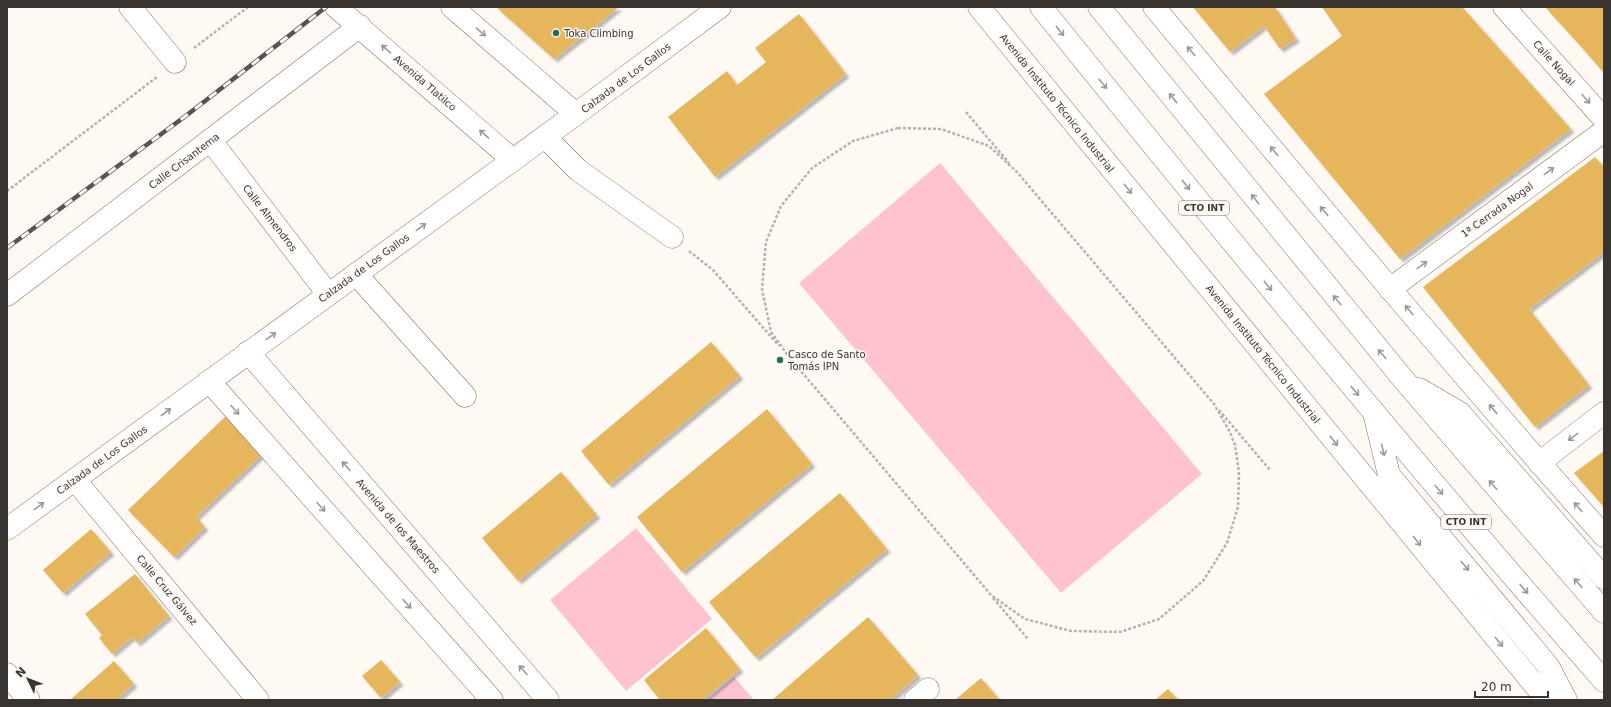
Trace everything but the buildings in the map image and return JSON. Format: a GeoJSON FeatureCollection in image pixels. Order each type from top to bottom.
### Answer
{"type":"FeatureCollection","features":[{"type":"Feature","properties":{"kind":"main road"},"geometry":{"type":"LineString","coordinates":[[130,7],[175,62]]}},
{"type":"Feature","properties":{"kind":"main road","name":"Avenida Tlatilco"},"geometry":{"type":"LineString","coordinates":[[336,7],[360,26],[514,160]]}},
{"type":"Feature","properties":{"kind":"main road"},"geometry":{"type":"LineString","coordinates":[[452,7],[576,114]]}},
{"type":"Feature","properties":{"kind":"main road","name":"Calzada de Los Gallos"},"geometry":{"type":"LineString","coordinates":[[7,529],[248,352],[545,138],[720,7]]}},
{"type":"Feature","properties":{"kind":"main road","name":"Avenida Instituto Técnico Industrial"},"geometry":{"type":"LineString","coordinates":[[979,7],[1547,700]]}},
{"type":"Feature","properties":{"kind":"main road","name":"CTO INT"},"geometry":{"type":"LineString","coordinates":[[1041,7],[1325,355],[1459,514],[1604,681]]}},
{"type":"Feature","properties":{"kind":"main road"},"geometry":{"type":"LineString","coordinates":[[1098,7],[1403,379],[1604,612]]}},
{"type":"Feature","properties":{"kind":"main road"},"geometry":{"type":"LineString","coordinates":[[1154,7],[1390,288],[1539,463],[1604,536]]}},
{"type":"Feature","properties":{"kind":"main road","name":"Calle Nogal"},"geometry":{"type":"LineString","coordinates":[[1504,7],[1604,119]]}},
{"type":"Feature","properties":{"kind":"main road","name":"Calle Crisantema"},"geometry":{"type":"LineString","coordinates":[[7,295],[360,26]]}},
{"type":"Feature","properties":{"kind":"main road","name":"1ª Cerrada Nogal"},"geometry":{"type":"LineString","coordinates":[[1390,288],[1604,131]]}},
{"type":"Feature","properties":{"kind":"main road"},"geometry":{"type":"LineString","coordinates":[[545,138],[578,170],[672,237]]}},
{"type":"Feature","properties":{"kind":"main road","name":"Calle Almendros"},"geometry":{"type":"LineString","coordinates":[[211,141],[328,294]]}},
{"type":"Feature","properties":{"kind":"main road"},"geometry":{"type":"LineString","coordinates":[[356,274],[465,396]]}},
{"type":"Feature","properties":{"kind":"main road","name":"Avenida de los Maestros"},"geometry":{"type":"LineString","coordinates":[[248,352],[548,700]]}},
{"type":"Feature","properties":{"kind":"main road"},"geometry":{"type":"LineString","coordinates":[[1403,379],[1460,413],[1604,578]]}},
{"type":"Feature","properties":{"kind":"main road"},"geometry":{"type":"LineString","coordinates":[[209,381],[492,700]]}},
{"type":"Feature","properties":{"kind":"main road"},"geometry":{"type":"LineString","coordinates":[[1374,412],[1389,475],[1548,666],[1566,700]]}},
{"type":"Feature","properties":{"kind":"main road"},"geometry":{"type":"LineString","coordinates":[[1539,463],[1604,413]]}},
{"type":"Feature","properties":{"kind":"main road","name":"Calle Cruz Gálvez"},"geometry":{"type":"LineString","coordinates":[[75,480],[258,700]]}},
{"type":"Feature","properties":{"kind":"main road"},"geometry":{"type":"LineString","coordinates":[[7,674],[29,700]]}},
{"type":"Feature","properties":{"kind":"path"},"geometry":{"type":"LineString","coordinates":[[7,191],[248,7]]}},
{"type":"Feature","properties":{"kind":"path"},"geometry":{"type":"LineString","coordinates":[[966,112],[1270,470]]}},
{"type":"Feature","properties":{"kind":"path"},"geometry":{"type":"LineString","coordinates":[[788,357],[771,332],[762,289],[766,242],[782,206],[812,168],[853,142],[898,128],[941,129],[989,146],[1017,172]]}},
{"type":"Feature","properties":{"kind":"path"},"geometry":{"type":"LineString","coordinates":[[672,237],[713,270],[1028,639]]}},
{"type":"Feature","properties":{"kind":"path"},"geometry":{"type":"LineString","coordinates":[[991,595],[1025,619],[1071,631],[1120,632],[1159,619],[1203,581],[1227,543],[1238,506],[1239,472],[1234,445],[1230,432],[1214,404]]}},
{"type":"Feature","properties":{"kind":"shaded area"},"geometry":{"type":"Polygon","coordinates":[[[940,163],[1202,474],[1061,593],[799,283],[940,163]]]}},
{"type":"Feature","properties":{"kind":"shaded area"},"geometry":{"type":"Polygon","coordinates":[[[636,528],[712,619],[626,691],[550,600],[636,528]]]}},
{"type":"Feature","properties":{"kind":"shaded area"},"geometry":{"type":"Polygon","coordinates":[[[734,677],[754,700],[707,700],[734,677]]]}},
{"type":"Feature","properties":{"kind":"railway"},"geometry":{"type":"LineString","coordinates":[[7,248],[187,115],[326,7]]}},
{"type":"Feature","properties":{"kind":"place","name":"Toka Climbing"},"geometry":{"type":"Point","coordinates":[556,33]}},
{"type":"Feature","properties":{"kind":"place","name":"Casco de Santo Tomás IPN"},"geometry":{"type":"Point","coordinates":[780,360]}}]}
